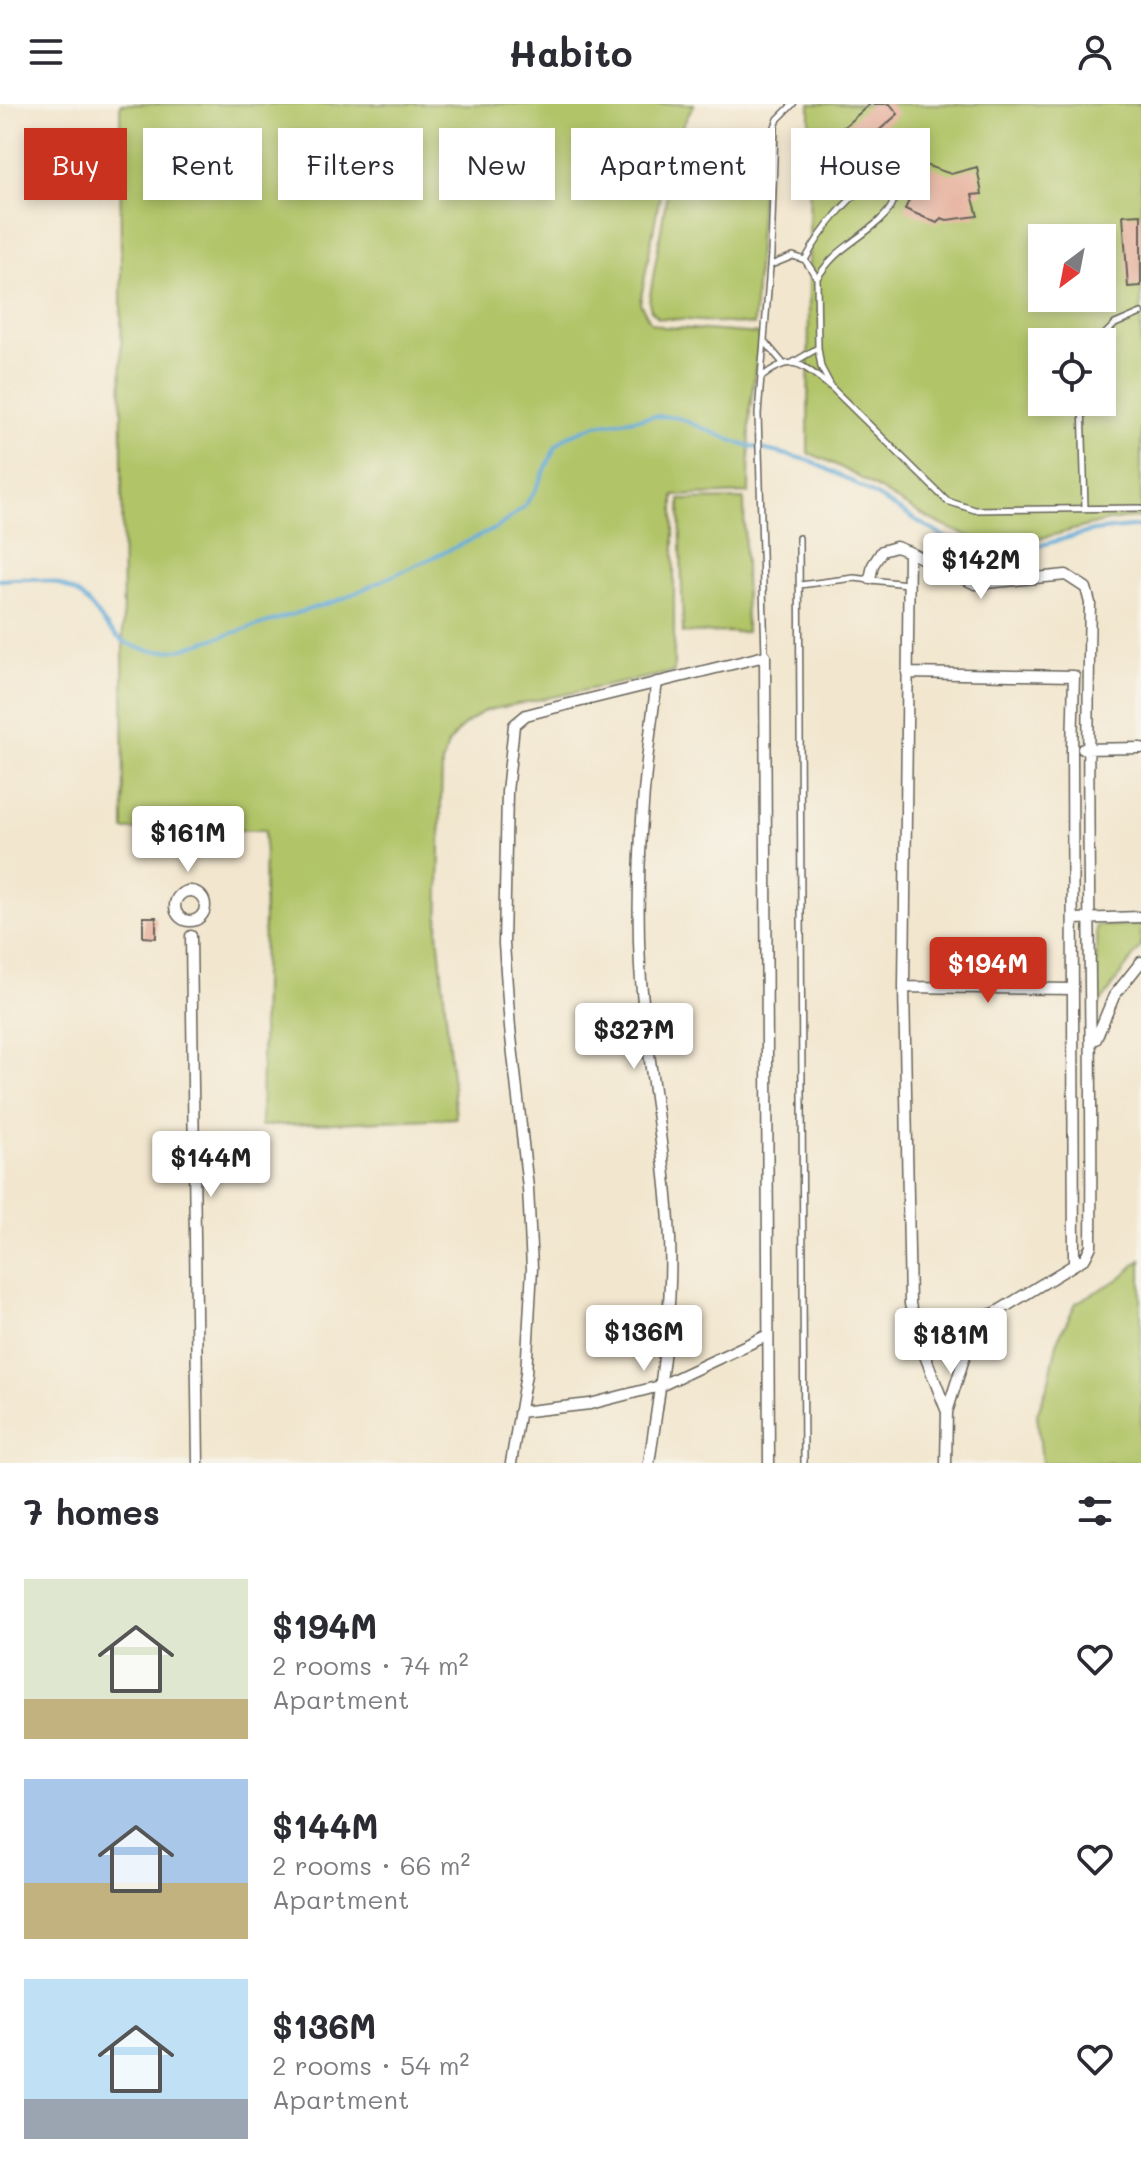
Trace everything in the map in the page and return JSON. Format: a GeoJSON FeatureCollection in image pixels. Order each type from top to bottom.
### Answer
{"type":"FeatureCollection","features":[{"type":"Feature","properties":{"kind":"street"},"geometry":{"type":"LineString","coordinates":[[870,579],[873,565],[882,551],[896,547],[975,584],[1066,575],[1086,588],[1090,603],[1091,1246],[1085,1258],[995,1313],[920,1343]]}},
{"type":"Feature","properties":{"kind":"street"},"geometry":{"type":"LineString","coordinates":[[909,552],[904,987],[910,1304],[920,1343],[947,1412]]}},
{"type":"Feature","properties":{"kind":"street"},"geometry":{"type":"LineString","coordinates":[[511,1463],[529,1341],[532,1268],[528,1188],[504,944],[507,792],[514,725],[526,715],[765,656],[769,1463]]}},
{"type":"Feature","properties":{"kind":"street"},"geometry":{"type":"LineString","coordinates":[[907,673],[1074,676],[1074,1265]]}},
{"type":"Feature","properties":{"kind":"street"},"geometry":{"type":"LineString","coordinates":[[649,1463],[668,1305],[670,1241],[642,993],[639,931],[643,785],[657,682]]}},
{"type":"Feature","properties":{"kind":"street"},"geometry":{"type":"LineString","coordinates":[[1072,749],[1141,748]]}},
{"type":"Feature","properties":{"kind":"street"},"geometry":{"type":"LineString","coordinates":[[191,936],[175,910],[176,900],[182,893],[191,891],[203,899],[204,908],[191,936],[198,1463]]}},
{"type":"Feature","properties":{"kind":"street"},"geometry":{"type":"LineString","coordinates":[[181,918],[190,920],[199,917]]}},
{"type":"Feature","properties":{"kind":"street"},"geometry":{"type":"LineString","coordinates":[[1074,919],[1141,917]]}},
{"type":"Feature","properties":{"kind":"street"},"geometry":{"type":"LineString","coordinates":[[1093,1048],[1099,1026],[1114,996],[1141,962]]}},
{"type":"Feature","properties":{"kind":"street"},"geometry":{"type":"LineString","coordinates":[[904,987],[1073,989]]}},
{"type":"Feature","properties":{"kind":"street"},"geometry":{"type":"LineString","coordinates":[[946,1463],[947,1412],[956,1377],[966,1352],[995,1313]]}},
{"type":"Feature","properties":{"kind":"street"},"geometry":{"type":"LineString","coordinates":[[519,1412],[590,1404],[660,1386],[768,1335]]}},
{"type":"Feature","properties":{"kind":"lane"},"geometry":{"type":"LineString","coordinates":[[765,656],[758,414],[771,265],[775,127],[778,119],[793,104]]}},
{"type":"Feature","properties":{"kind":"lane"},"geometry":{"type":"LineString","coordinates":[[805,260],[821,232],[865,186],[882,182],[889,187],[894,194],[893,205],[875,224],[831,259],[817,278]]}},
{"type":"Feature","properties":{"kind":"lane"},"geometry":{"type":"LineString","coordinates":[[771,265],[793,256],[805,260],[817,278],[818,348],[821,367],[832,388]]}},
{"type":"Feature","properties":{"kind":"lane"},"geometry":{"type":"LineString","coordinates":[[1111,328],[1141,313]]}},
{"type":"Feature","properties":{"kind":"lane"},"geometry":{"type":"LineString","coordinates":[[765,342],[782,362]]}},
{"type":"Feature","properties":{"kind":"lane"},"geometry":{"type":"LineString","coordinates":[[762,378],[782,362],[793,362],[818,348]]}},
{"type":"Feature","properties":{"kind":"lane"},"geometry":{"type":"LineString","coordinates":[[793,362],[832,388],[947,501],[975,510],[1141,508]]}},
{"type":"Feature","properties":{"kind":"lane"},"geometry":{"type":"LineString","coordinates":[[1082,416],[1085,508]]}},
{"type":"Feature","properties":{"kind":"lane"},"geometry":{"type":"LineString","coordinates":[[799,538],[804,1463]]}},
{"type":"Feature","properties":{"kind":"lane"},"geometry":{"type":"LineString","coordinates":[[800,585],[854,578],[908,585]]}},
{"type":"Feature","properties":{"kind":"green space"},"geometry":{"type":"Polygon","coordinates":[[[120,104],[694,104],[682,128],[571,128],[571,200],[659,200],[640,303],[651,323],[664,327],[760,334],[750,409],[749,493],[674,496],[674,672],[484,711],[463,726],[448,744],[442,764],[438,932],[456,1118],[261,1126],[265,830],[124,830],[121,200],[127,200],[127,128],[120,128],[120,104]]]}},
{"type":"Feature","properties":{"kind":"green space"},"geometry":{"type":"Polygon","coordinates":[[[810,104],[1141,104],[1141,518],[1106,522],[1020,542],[978,538],[929,518],[832,463],[808,453],[809,200],[930,200],[930,128],[810,128],[810,104]]]}},
{"type":"Feature","properties":{"kind":"green space"},"geometry":{"type":"Polygon","coordinates":[[[666,200],[761,200],[754,325],[659,318],[651,310],[649,302],[666,200]]]}},
{"type":"Feature","properties":{"kind":"green space"},"geometry":{"type":"Polygon","coordinates":[[[744,499],[746,632],[683,633],[680,500],[744,499]]]}},
{"type":"Feature","properties":{"kind":"green space"},"geometry":{"type":"Polygon","coordinates":[[[1141,925],[1141,946],[1097,1008],[1096,926],[1141,925]]]}},
{"type":"Feature","properties":{"kind":"green space"},"geometry":{"type":"Polygon","coordinates":[[[1141,1260],[1141,1463],[1042,1463],[1037,1414],[1048,1384],[1058,1339],[1076,1303],[1119,1279],[1141,1260]]]}},
{"type":"Feature","properties":{"kind":"building"},"geometry":{"type":"Polygon","coordinates":[[[870,104],[890,104],[898,114],[882,128],[842,128],[870,104]]]}},
{"type":"Feature","properties":{"kind":"building"},"geometry":{"type":"Polygon","coordinates":[[[930,167],[951,174],[977,167],[982,194],[972,195],[978,216],[941,218],[937,223],[905,209],[909,200],[930,200],[930,167]]]}},
{"type":"Feature","properties":{"kind":"building"},"geometry":{"type":"Polygon","coordinates":[[[1141,214],[1141,286],[1128,287],[1123,215],[1141,214]]]}},
{"type":"Feature","properties":{"kind":"building"},"geometry":{"type":"Polygon","coordinates":[[[143,917],[156,917],[156,938],[143,937],[143,917]]]}},
{"type":"Feature","properties":{"kind":"waterway"},"geometry":{"type":"LineString","coordinates":[[0,580],[35,579],[60,584],[84,599],[112,632],[129,644],[149,650],[182,649],[342,599],[497,528],[524,507],[556,446],[566,437],[596,425],[656,416],[676,417],[741,444],[808,460],[851,481],[946,538],[992,549],[1034,547],[1093,531],[1141,526]]}}]}
